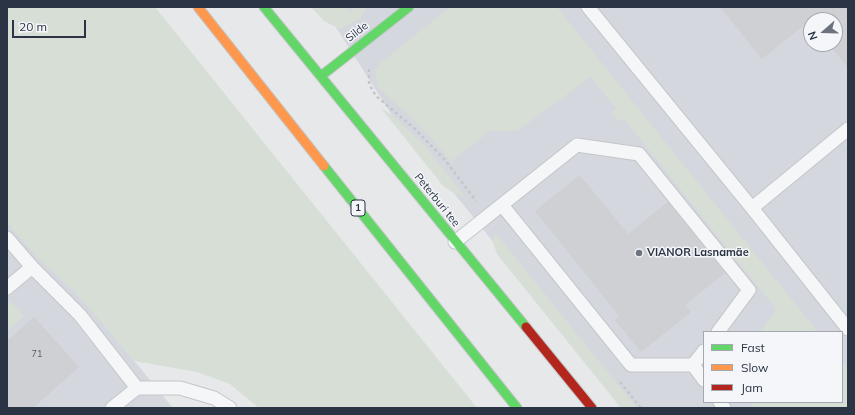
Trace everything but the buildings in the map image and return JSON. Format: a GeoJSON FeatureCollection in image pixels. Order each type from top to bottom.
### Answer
{"type":"FeatureCollection","features":[{"type":"Feature","properties":{"kind":"main road","name":"1"},"geometry":{"type":"LineString","coordinates":[[198,7],[517,408]]}},
{"type":"Feature","properties":{"kind":"main road","name":"Peterburi tee"},"geometry":{"type":"LineString","coordinates":[[264,7],[592,408]]}},
{"type":"Feature","properties":{"kind":"main road","name":"Silde"},"geometry":{"type":"LineString","coordinates":[[320,76],[409,7]]}},
{"type":"Feature","properties":{"kind":"lane"},"geometry":{"type":"LineString","coordinates":[[588,7],[752,208],[848,329]]}},
{"type":"Feature","properties":{"kind":"lane"},"geometry":{"type":"LineString","coordinates":[[752,208],[848,129]]}},
{"type":"Feature","properties":{"kind":"lane"},"geometry":{"type":"LineString","coordinates":[[456,242],[576,145],[639,154],[749,290],[719,331]]}},
{"type":"Feature","properties":{"kind":"lane"},"geometry":{"type":"LineString","coordinates":[[502,205],[631,365],[693,365]]}},
{"type":"Feature","properties":{"kind":"lane"},"geometry":{"type":"LineString","coordinates":[[7,238],[32,267],[80,315],[137,388]]}},
{"type":"Feature","properties":{"kind":"lane"},"geometry":{"type":"LineString","coordinates":[[7,288],[32,267]]}},
{"type":"Feature","properties":{"kind":"lane"},"geometry":{"type":"LineString","coordinates":[[693,365],[703,352]]}},
{"type":"Feature","properties":{"kind":"lane"},"geometry":{"type":"LineString","coordinates":[[693,365],[703,379]]}},
{"type":"Feature","properties":{"kind":"lane"},"geometry":{"type":"LineString","coordinates":[[112,408],[137,388],[180,388],[214,398],[230,408]]}},
{"type":"Feature","properties":{"kind":"shaded area"},"geometry":{"type":"Polygon","coordinates":[[[7,7],[155,7],[477,408],[259,408],[230,384],[197,372],[135,361],[74,291],[36,256],[7,223],[7,7]]]}},
{"type":"Feature","properties":{"kind":"shaded area"},"geometry":{"type":"Polygon","coordinates":[[[311,7],[347,7],[350,11],[356,7],[367,7],[361,18],[340,29],[324,21],[311,7]]]}},
{"type":"Feature","properties":{"kind":"shaded area"},"geometry":{"type":"Polygon","coordinates":[[[323,7],[848,7],[848,408],[627,408],[395,120],[323,7]]]}},
{"type":"Feature","properties":{"kind":"shaded area"},"geometry":{"type":"Polygon","coordinates":[[[450,7],[557,7],[817,331],[761,331],[776,309],[624,119],[619,122],[611,113],[616,109],[591,77],[517,131],[490,131],[451,162],[428,134],[378,87],[375,70],[380,63],[450,7]]]}},
{"type":"Feature","properties":{"kind":"shaded area"},"geometry":{"type":"Polygon","coordinates":[[[381,108],[395,117],[424,145],[461,191],[463,196],[456,194],[443,186],[381,108]]]}},
{"type":"Feature","properties":{"kind":"shaded area"},"geometry":{"type":"Polygon","coordinates":[[[7,206],[173,408],[7,408],[7,206]]]}},
{"type":"Feature","properties":{"kind":"shaded area"},"geometry":{"type":"Polygon","coordinates":[[[495,232],[637,408],[621,408],[497,254],[493,243],[495,232]]]}},
{"type":"Feature","properties":{"kind":"shaded area"},"geometry":{"type":"Polygon","coordinates":[[[10,301],[24,316],[7,332],[7,304],[10,301]]]}},
{"type":"Feature","properties":{"kind":"shaded area"},"geometry":{"type":"Polygon","coordinates":[[[843,363],[848,369],[848,408],[754,408],[752,403],[843,403],[843,363]]]}},
{"type":"Feature","properties":{"kind":"traffic: fast"},"geometry":{"type":"LineString","coordinates":[[264,7],[526,327]]}},
{"type":"Feature","properties":{"kind":"traffic: fast"},"geometry":{"type":"LineString","coordinates":[[321,76],[409,7]]}},
{"type":"Feature","properties":{"kind":"traffic: fast"},"geometry":{"type":"LineString","coordinates":[[324,166],[517,408]]}},
{"type":"Feature","properties":{"kind":"traffic: slow"},"geometry":{"type":"LineString","coordinates":[[198,7],[324,166]]}},
{"type":"Feature","properties":{"kind":"traffic: jam"},"geometry":{"type":"LineString","coordinates":[[526,327],[592,408]]}},
{"type":"Feature","properties":{"kind":"place","name":"VIANOR Lasnamäe"},"geometry":{"type":"Point","coordinates":[639,253]}}]}
